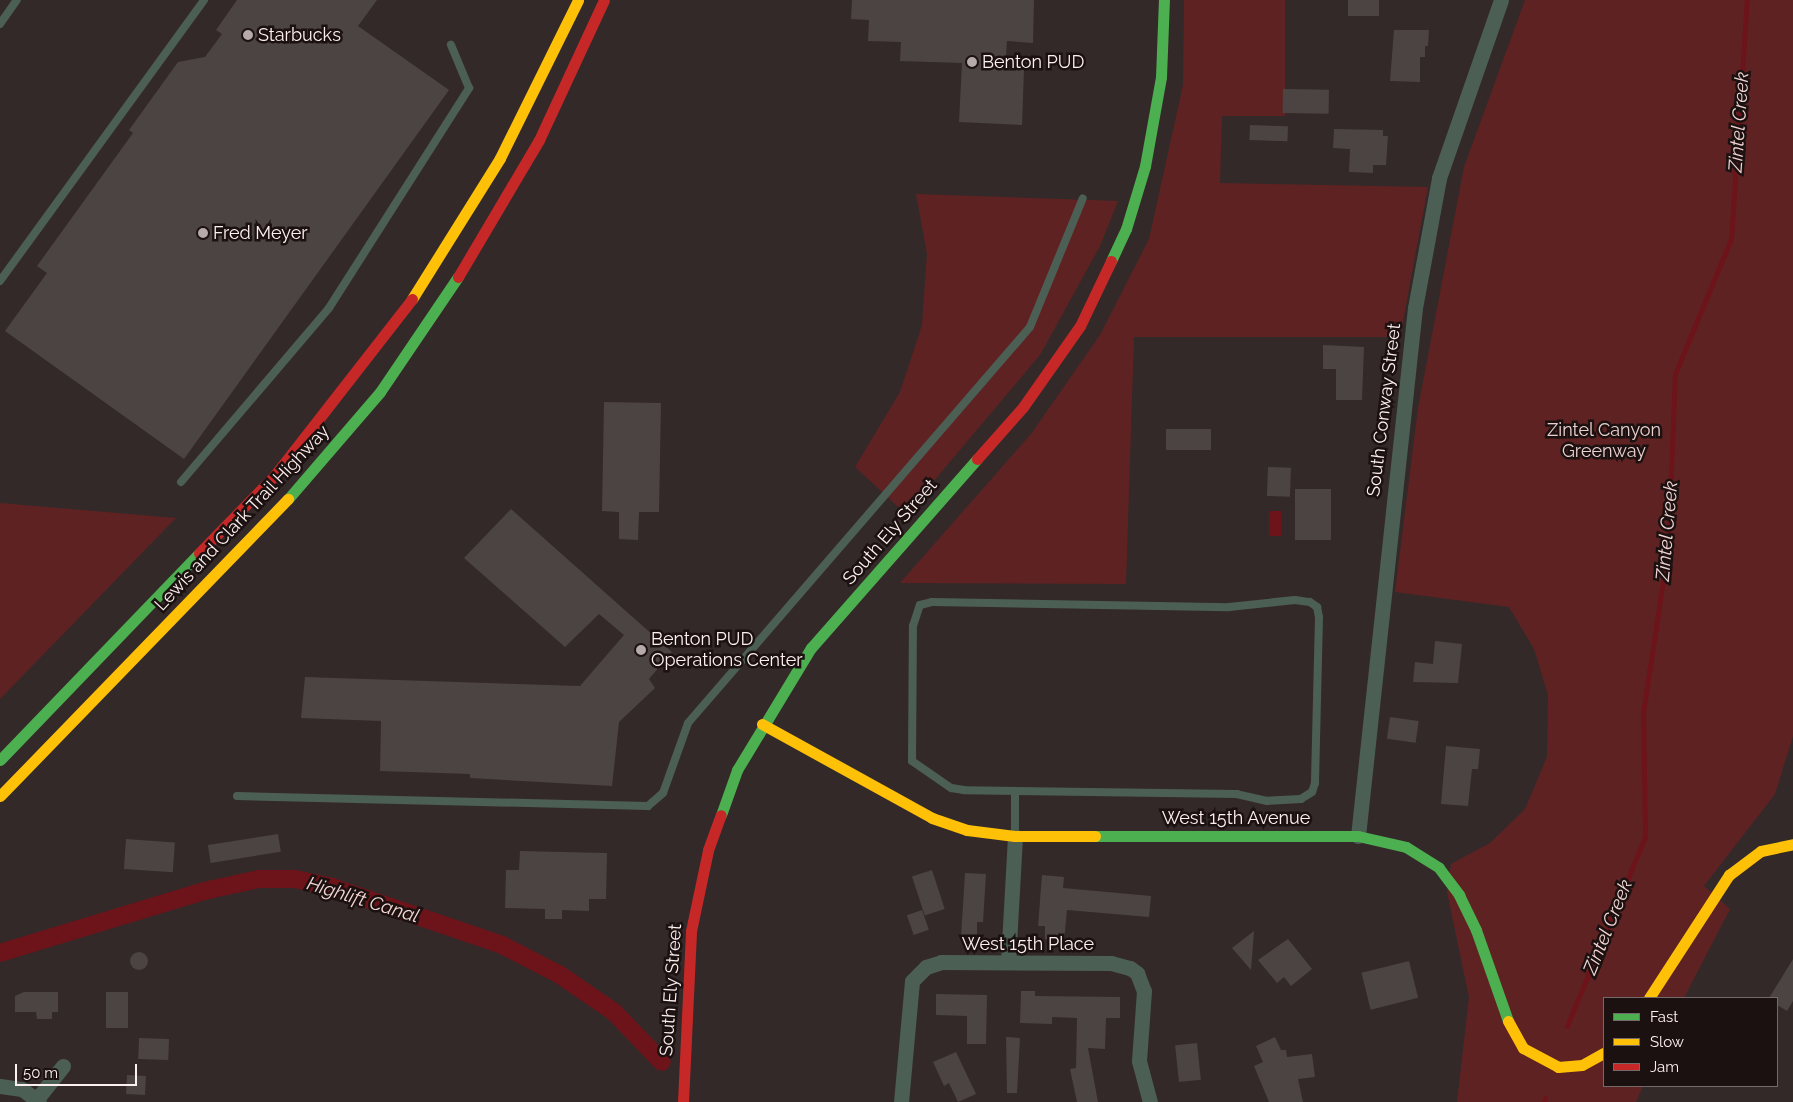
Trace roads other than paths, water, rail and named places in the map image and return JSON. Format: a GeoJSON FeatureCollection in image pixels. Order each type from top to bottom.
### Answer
{"type":"FeatureCollection","features":[{"type":"Feature","properties":{"kind":"main road","name":"Lewis and Clark Trail Highway"},"geometry":{"type":"LineString","coordinates":[[0,760],[275,475],[400,318],[500,158],[578,0]]}},
{"type":"Feature","properties":{"kind":"main road","name":"Lewis and Clark Trail Highway"},"geometry":{"type":"LineString","coordinates":[[0,796],[318,469],[380,392],[477,249],[539,140],[604,0]]}},
{"type":"Feature","properties":{"kind":"main road","name":"South Ely Street"},"geometry":{"type":"LineString","coordinates":[[683,1102],[686,977],[698,891],[720,813],[762,724],[811,648],[1023,406],[1080,326],[1126,229],[1145,166],[1161,77],[1164,0]]}},
{"type":"Feature","properties":{"kind":"main road","name":"West 15th Avenue"},"geometry":{"type":"LineString","coordinates":[[762,724],[932,818],[967,830],[1015,836],[1358,836],[1406,847],[1425,856],[1450,880],[1468,910],[1506,1020],[1523,1048],[1558,1067],[1582,1065],[1603,1054]]}},
{"type":"Feature","properties":{"kind":"main road"},"geometry":{"type":"LineString","coordinates":[[1650,997],[1729,875],[1761,851],[1793,844]]}},
{"type":"Feature","properties":{"kind":"street","name":"South Conway Street"},"geometry":{"type":"LineString","coordinates":[[1358,836],[1415,308],[1439,178],[1501,0]]}},
{"type":"Feature","properties":{"kind":"street"},"geometry":{"type":"LineString","coordinates":[[1008,962],[1015,836]]}},
{"type":"Feature","properties":{"kind":"street","name":"West 15th Place"},"geometry":{"type":"LineString","coordinates":[[902,1102],[910,991],[919,972],[941,962],[1111,963],[1137,973],[1144,991],[1140,1069],[1150,1102]]}},
{"type":"Feature","properties":{"kind":"street"},"geometry":{"type":"LineString","coordinates":[[0,1086],[22,1090],[38,1100],[63,1066]]}},
{"type":"Feature","properties":{"kind":"lane"},"geometry":{"type":"LineString","coordinates":[[0,24],[17,0]]}},
{"type":"Feature","properties":{"kind":"lane"},"geometry":{"type":"LineString","coordinates":[[0,281],[204,0]]}},
{"type":"Feature","properties":{"kind":"lane"},"geometry":{"type":"LineString","coordinates":[[181,482],[329,308],[469,88],[451,45]]}},
{"type":"Feature","properties":{"kind":"lane"},"geometry":{"type":"LineString","coordinates":[[237,796],[648,806],[663,793],[688,723],[1030,327],[1082,198]]}},
{"type":"Feature","properties":{"kind":"lane"},"geometry":{"type":"LineString","coordinates":[[1295,600],[1317,607],[1315,783],[1312,792],[1301,799],[1267,801],[1237,794],[1015,792],[951,788],[912,761],[913,626],[920,605],[932,602],[1229,607],[1295,600]]}},
{"type":"Feature","properties":{"kind":"lane"},"geometry":{"type":"LineString","coordinates":[[1015,792],[1015,836]]}},
{"type":"Feature","properties":{"kind":"waterway","name":"Zintel Creek"},"geometry":{"type":"LineString","coordinates":[[1567,1026],[1645,837],[1643,713],[1668,547],[1675,374],[1731,239],[1747,0]]}},
{"type":"Feature","properties":{"kind":"waterway","name":"Highlift Canal"},"geometry":{"type":"LineString","coordinates":[[0,953],[204,891],[259,879],[295,879],[332,887],[502,945],[560,975],[614,1012],[662,1062]]}},
{"type":"Feature","properties":{"kind":"waterway","name":"Zintel Creek"},"geometry":{"type":"LineString","coordinates":[[1544,1102],[1545,1098]]}},
{"type":"Feature","properties":{"kind":"place","name":"Starbucks"},"geometry":{"type":"Point","coordinates":[248,35]}},
{"type":"Feature","properties":{"kind":"place","name":"Benton PUD"},"geometry":{"type":"Point","coordinates":[972,62]}},
{"type":"Feature","properties":{"kind":"place","name":"Fred Meyer"},"geometry":{"type":"Point","coordinates":[203,233]}},
{"type":"Feature","properties":{"kind":"place","name":"Benton PUD Operations Center"},"geometry":{"type":"Point","coordinates":[641,650]}},
{"type":"Feature","properties":{"kind":"park label","name":"Zintel Canyon Greenway"},"geometry":{"type":"Point","coordinates":[1604,441]}}]}
